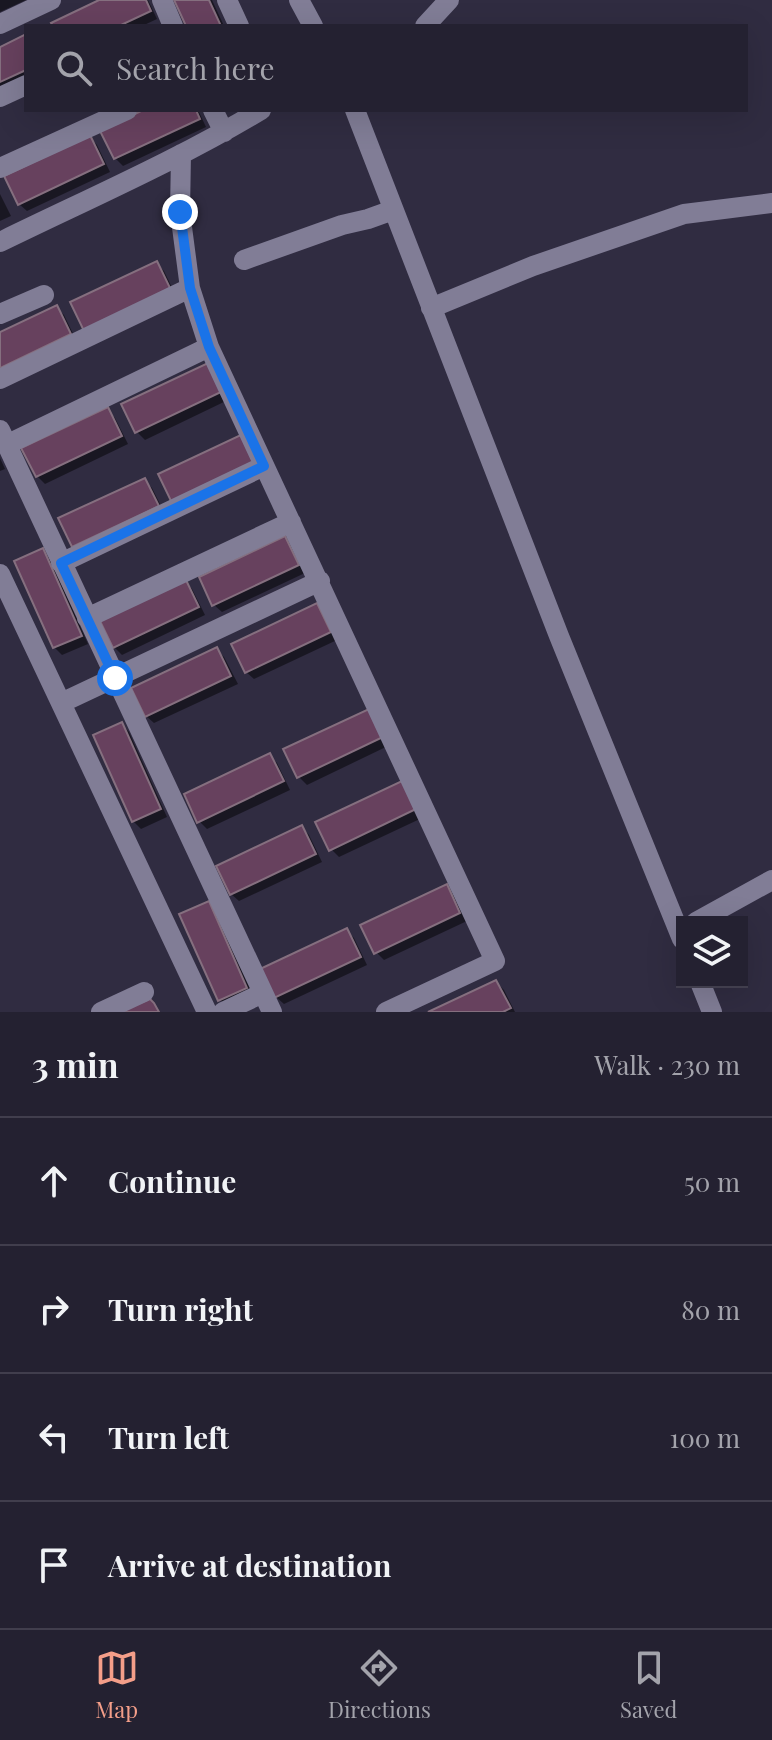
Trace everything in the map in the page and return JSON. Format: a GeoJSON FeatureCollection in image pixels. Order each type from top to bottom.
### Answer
{"type":"FeatureCollection","features":[{"type":"Feature","properties":{"kind":"street"},"geometry":{"type":"LineString","coordinates":[[0,24],[51,0]]}},
{"type":"Feature","properties":{"kind":"street"},"geometry":{"type":"LineString","coordinates":[[162,0],[168,24]]}},
{"type":"Feature","properties":{"kind":"street"},"geometry":{"type":"LineString","coordinates":[[227,0],[238,24]]}},
{"type":"Feature","properties":{"kind":"street"},"geometry":{"type":"LineString","coordinates":[[299,0],[312,24]]}},
{"type":"Feature","properties":{"kind":"street"},"geometry":{"type":"LineString","coordinates":[[427,24],[449,0]]}},
{"type":"Feature","properties":{"kind":"street"},"geometry":{"type":"LineString","coordinates":[[0,97],[24,86]]}},
{"type":"Feature","properties":{"kind":"street"},"geometry":{"type":"LineString","coordinates":[[0,168],[123,112]]}},
{"type":"Feature","properties":{"kind":"street"},"geometry":{"type":"LineString","coordinates":[[214,112],[224,132]]}},
{"type":"Feature","properties":{"kind":"street"},"geometry":{"type":"LineString","coordinates":[[0,242],[181,154],[258,112]]}},
{"type":"Feature","properties":{"kind":"street"},"geometry":{"type":"LineString","coordinates":[[356,112],[559,636],[679,916]]}},
{"type":"Feature","properties":{"kind":"street"},"geometry":{"type":"LineString","coordinates":[[181,154],[180,212],[190,288],[209,347],[495,961],[386,1012]]}},
{"type":"Feature","properties":{"kind":"street"},"geometry":{"type":"LineString","coordinates":[[431,308],[533,266],[684,214],[772,203]]}},
{"type":"Feature","properties":{"kind":"street"},"geometry":{"type":"LineString","coordinates":[[244,260],[393,210]]}},
{"type":"Feature","properties":{"kind":"street"},"geometry":{"type":"LineString","coordinates":[[0,379],[190,288]]}},
{"type":"Feature","properties":{"kind":"street"},"geometry":{"type":"LineString","coordinates":[[0,314],[44,295]]}},
{"type":"Feature","properties":{"kind":"street"},"geometry":{"type":"LineString","coordinates":[[209,347],[3,438],[272,1012]]}},
{"type":"Feature","properties":{"kind":"street"},"geometry":{"type":"LineString","coordinates":[[61,563],[264,466]]}},
{"type":"Feature","properties":{"kind":"street"},"geometry":{"type":"LineString","coordinates":[[87,618],[291,522]]}},
{"type":"Feature","properties":{"kind":"street"},"geometry":{"type":"LineString","coordinates":[[0,574],[207,1012]]}},
{"type":"Feature","properties":{"kind":"street"},"geometry":{"type":"LineString","coordinates":[[61,703],[320,581]]}},
{"type":"Feature","properties":{"kind":"street"},"geometry":{"type":"LineString","coordinates":[[711,916],[772,880]]}},
{"type":"Feature","properties":{"kind":"street"},"geometry":{"type":"LineString","coordinates":[[702,988],[712,1012]]}},
{"type":"Feature","properties":{"kind":"street"},"geometry":{"type":"LineString","coordinates":[[101,1012],[123,1007],[144,992]]}},
{"type":"Feature","properties":{"kind":"street"},"geometry":{"type":"LineString","coordinates":[[223,1012],[263,993]]}},
{"type":"Feature","properties":{"kind":"building"},"geometry":{"type":"Polygon","coordinates":[[[99,0],[146,0],[151,11],[123,24],[51,23],[99,0]]]}},
{"type":"Feature","properties":{"kind":"building"},"geometry":{"type":"Polygon","coordinates":[[[174,0],[209,0],[220,24],[185,24],[174,0]]]}},
{"type":"Feature","properties":{"kind":"building"},"geometry":{"type":"Polygon","coordinates":[[[24,35],[24,71],[0,82],[0,47],[24,35]]]}},
{"type":"Feature","properties":{"kind":"building"},"geometry":{"type":"Polygon","coordinates":[[[139,112],[197,112],[200,119],[114,159],[100,131],[139,112]]]}},
{"type":"Feature","properties":{"kind":"building"},"geometry":{"type":"Polygon","coordinates":[[[90,135],[104,164],[18,205],[4,176],[90,135]]]}},
{"type":"Feature","properties":{"kind":"building"},"geometry":{"type":"Polygon","coordinates":[[[157,261],[171,290],[84,331],[70,302],[157,261]]]}},
{"type":"Feature","properties":{"kind":"building"},"geometry":{"type":"Polygon","coordinates":[[[57,305],[71,334],[0,368],[0,332],[57,305]]]}},
{"type":"Feature","properties":{"kind":"building"},"geometry":{"type":"Polygon","coordinates":[[[208,363],[221,392],[135,433],[121,404],[208,363]]]}},
{"type":"Feature","properties":{"kind":"building"},"geometry":{"type":"Polygon","coordinates":[[[108,407],[122,436],[36,477],[21,448],[108,407]]]}},
{"type":"Feature","properties":{"kind":"building"},"geometry":{"type":"Polygon","coordinates":[[[245,433],[259,462],[172,503],[158,474],[245,433]]]}},
{"type":"Feature","properties":{"kind":"building"},"geometry":{"type":"Polygon","coordinates":[[[145,478],[159,506],[72,547],[58,518],[145,478]]]}},
{"type":"Feature","properties":{"kind":"building"},"geometry":{"type":"Polygon","coordinates":[[[285,536],[299,565],[212,606],[199,577],[285,536]]]}},
{"type":"Feature","properties":{"kind":"building"},"geometry":{"type":"Polygon","coordinates":[[[43,548],[82,636],[53,648],[14,561],[43,548]]]}},
{"type":"Feature","properties":{"kind":"building"},"geometry":{"type":"Polygon","coordinates":[[[185,578],[199,607],[113,648],[99,619],[185,578]]]}},
{"type":"Feature","properties":{"kind":"building"},"geometry":{"type":"Polygon","coordinates":[[[317,603],[331,632],[245,673],[231,644],[317,603]]]}},
{"type":"Feature","properties":{"kind":"building"},"geometry":{"type":"Polygon","coordinates":[[[217,647],[231,676],[145,717],[131,688],[217,647]]]}},
{"type":"Feature","properties":{"kind":"building"},"geometry":{"type":"Polygon","coordinates":[[[369,709],[383,737],[297,778],[283,749],[369,709]]]}},
{"type":"Feature","properties":{"kind":"building"},"geometry":{"type":"Polygon","coordinates":[[[122,722],[161,809],[132,822],[93,735],[122,722]]]}},
{"type":"Feature","properties":{"kind":"building"},"geometry":{"type":"Polygon","coordinates":[[[270,753],[284,781],[197,823],[184,794],[270,753]]]}},
{"type":"Feature","properties":{"kind":"building"},"geometry":{"type":"Polygon","coordinates":[[[402,781],[416,809],[329,851],[315,822],[402,781]]]}},
{"type":"Feature","properties":{"kind":"building"},"geometry":{"type":"Polygon","coordinates":[[[302,825],[316,854],[230,895],[216,866],[302,825]]]}},
{"type":"Feature","properties":{"kind":"building"},"geometry":{"type":"Polygon","coordinates":[[[447,884],[460,913],[374,954],[360,925],[447,884]]]}},
{"type":"Feature","properties":{"kind":"building"},"geometry":{"type":"Polygon","coordinates":[[[209,901],[247,988],[218,1001],[179,914],[209,901]]]}},
{"type":"Feature","properties":{"kind":"building"},"geometry":{"type":"Polygon","coordinates":[[[347,928],[361,957],[274,998],[260,969],[347,928]]]}},
{"type":"Feature","properties":{"kind":"building"},"geometry":{"type":"Polygon","coordinates":[[[496,980],[511,1008],[503,1012],[428,1012],[496,980]]]}},
{"type":"Feature","properties":{"kind":"building"},"geometry":{"type":"Polygon","coordinates":[[[150,999],[159,1012],[118,1012],[150,999]]]}},
{"type":"Feature","properties":{"kind":"route"},"geometry":{"type":"LineString","coordinates":[[115,678],[61,563],[264,466],[209,347],[190,288],[180,212]]}}]}
